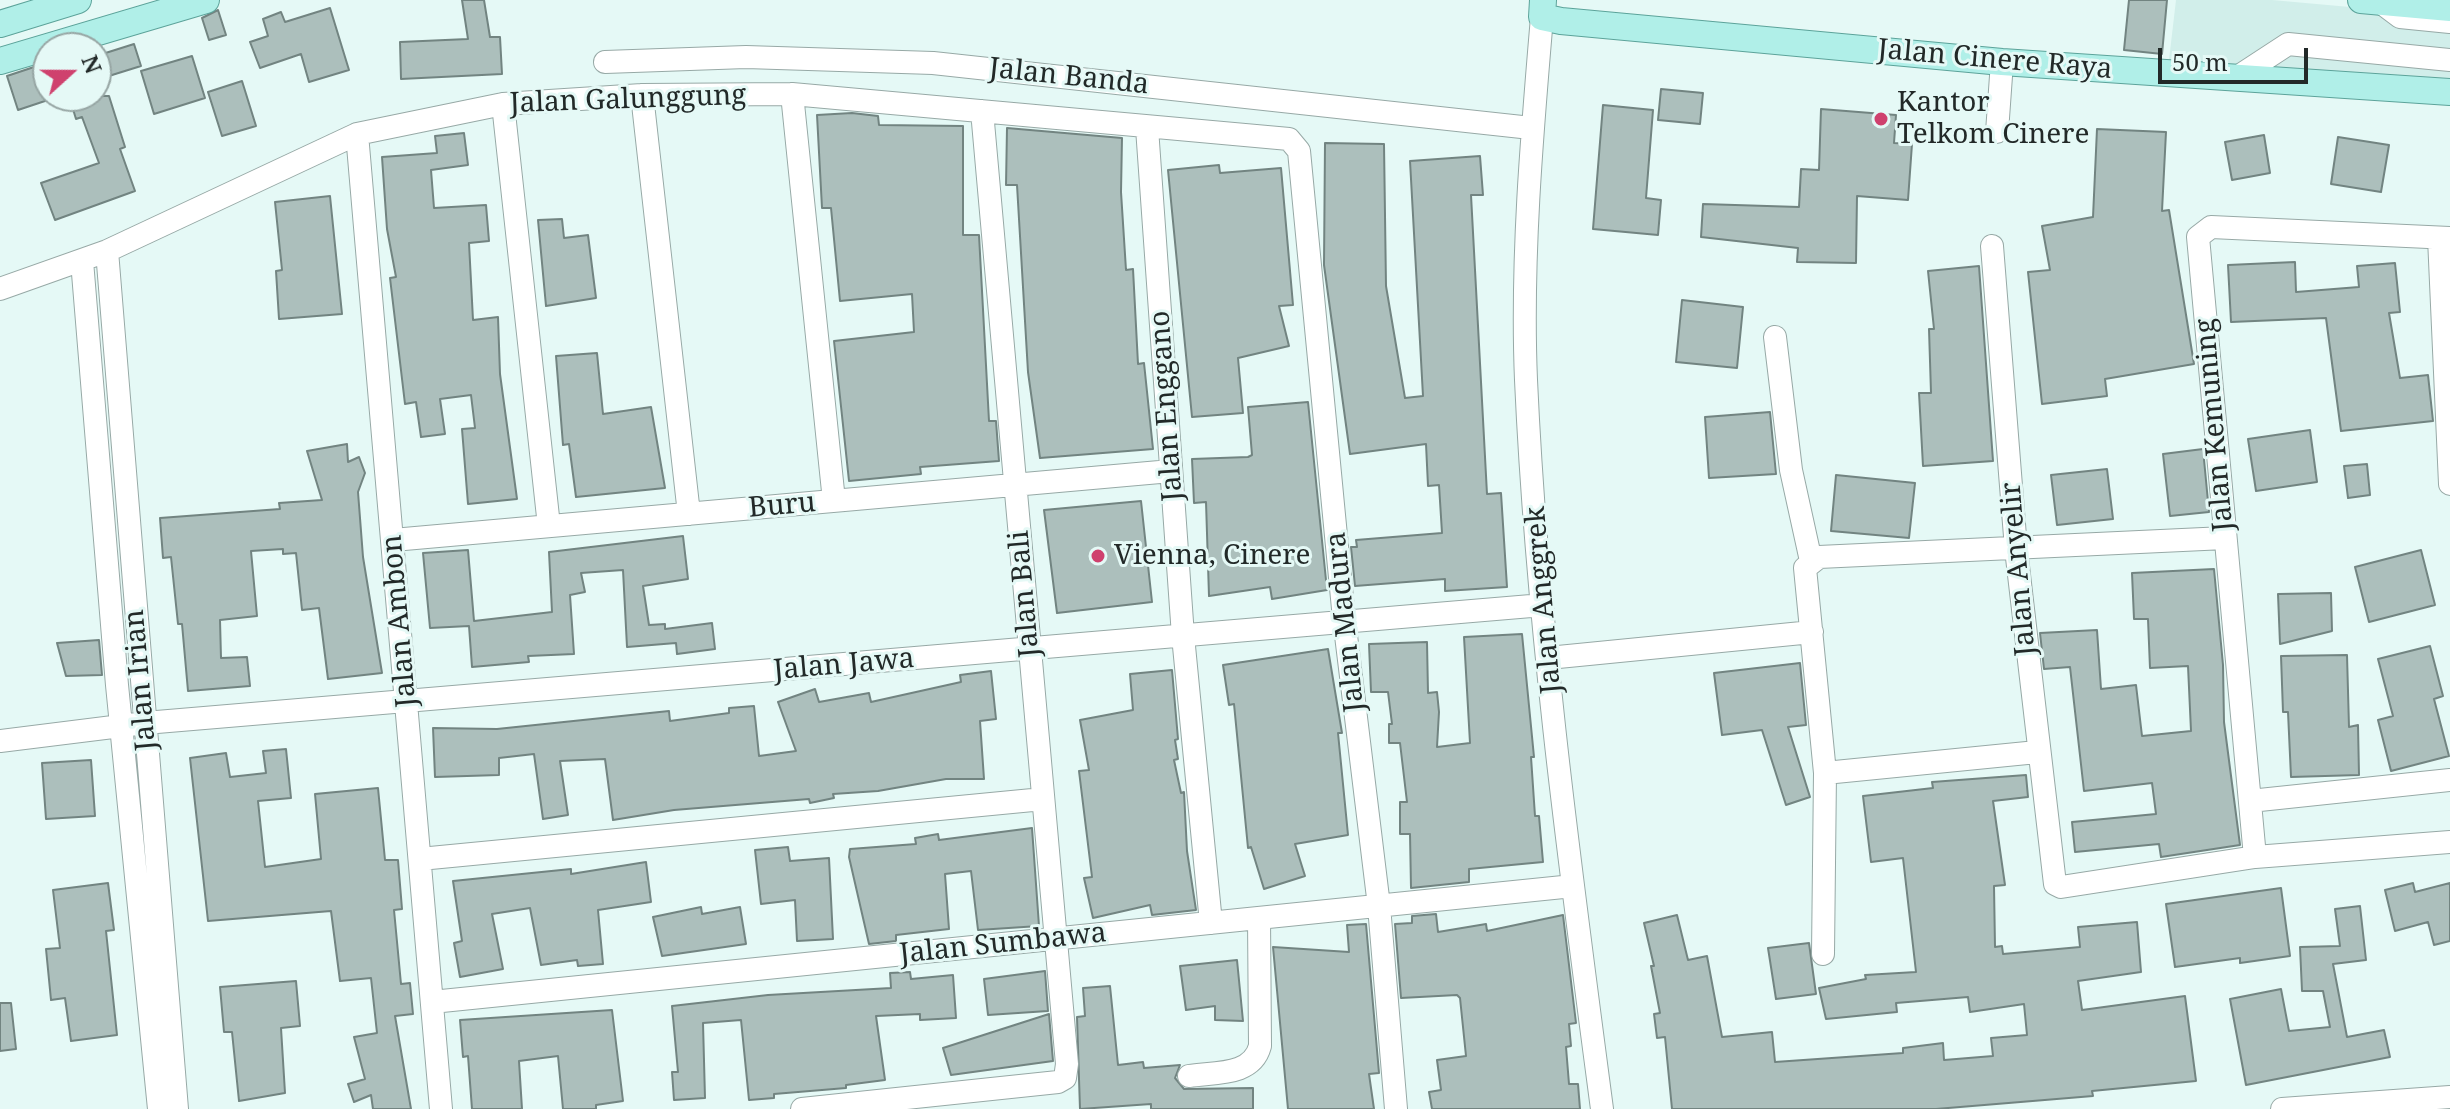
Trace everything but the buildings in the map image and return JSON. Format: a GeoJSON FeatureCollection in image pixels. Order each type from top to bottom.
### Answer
{"type":"FeatureCollection","features":[{"type":"Feature","properties":{"kind":"main road"},"geometry":{"type":"LineString","coordinates":[[0,24],[78,0]]}},
{"type":"Feature","properties":{"kind":"main road"},"geometry":{"type":"LineString","coordinates":[[0,61],[206,0]]}},
{"type":"Feature","properties":{"kind":"main road"},"geometry":{"type":"LineString","coordinates":[[2370,1],[2450,8]]}},
{"type":"Feature","properties":{"kind":"main road","name":"Jalan Cinere Raya"},"geometry":{"type":"LineString","coordinates":[[1553,9],[2002,62],[2450,92]]}},
{"type":"Feature","properties":{"kind":"street"},"geometry":{"type":"LineString","coordinates":[[2370,1],[2400,17],[2450,22]]}},
{"type":"Feature","properties":{"kind":"street","name":"Jalan Anggrek"},"geometry":{"type":"LineString","coordinates":[[1553,9],[1531,128],[1526,377],[1548,658],[1602,1109]]}},
{"type":"Feature","properties":{"kind":"street"},"geometry":{"type":"LineString","coordinates":[[2236,78],[2288,44],[2450,60]]}},
{"type":"Feature","properties":{"kind":"street","name":"Jalan Banda"},"geometry":{"type":"LineString","coordinates":[[605,62],[746,57],[933,63],[1531,128]]}},
{"type":"Feature","properties":{"kind":"street"},"geometry":{"type":"LineString","coordinates":[[1997,132],[2002,62]]}},
{"type":"Feature","properties":{"kind":"street"},"geometry":{"type":"LineString","coordinates":[[792,94],[834,501]]}},
{"type":"Feature","properties":{"kind":"street","name":"Jalan Galunggung"},"geometry":{"type":"LineString","coordinates":[[0,289],[107,251],[357,134],[503,104],[642,95],[792,94],[1289,139]]}},
{"type":"Feature","properties":{"kind":"street"},"geometry":{"type":"LineString","coordinates":[[642,95],[689,514]]}},
{"type":"Feature","properties":{"kind":"street"},"geometry":{"type":"LineString","coordinates":[[503,104],[549,526]]}},
{"type":"Feature","properties":{"kind":"street","name":"Jalan Bali"},"geometry":{"type":"LineString","coordinates":[[802,1109],[1058,1082],[1065,1078],[1056,939],[982,111]]}},
{"type":"Feature","properties":{"kind":"street","name":"Jalan Enggano"},"geometry":{"type":"LineString","coordinates":[[1147,128],[1183,636],[1211,923]]}},
{"type":"Feature","properties":{"kind":"street","name":"Jalan Ambon"},"geometry":{"type":"LineString","coordinates":[[357,134],[441,1109]]}},
{"type":"Feature","properties":{"kind":"street","name":"Jalan Madura"},"geometry":{"type":"LineString","coordinates":[[1289,139],[1299,151],[1344,619],[1379,906],[1396,1109]]}},
{"type":"Feature","properties":{"kind":"street","name":"Jalan Kemuning"},"geometry":{"type":"LineString","coordinates":[[2255,857],[2198,237],[2211,227],[2445,238]]}},
{"type":"Feature","properties":{"kind":"street"},"geometry":{"type":"LineString","coordinates":[[2445,238],[2450,484]]}},
{"type":"Feature","properties":{"kind":"street","name":"Jalan Anyelir"},"geometry":{"type":"LineString","coordinates":[[1992,246],[2016,549],[2053,878],[2061,887],[2255,857]]}},
{"type":"Feature","properties":{"kind":"street","name":"Jalan Irian"},"geometry":{"type":"LineString","coordinates":[[107,251],[177,1109]]}},
{"type":"Feature","properties":{"kind":"street","name":"Jalan Irian"},"geometry":{"type":"LineString","coordinates":[[82,261],[159,1109]]}},
{"type":"Feature","properties":{"kind":"street"},"geometry":{"type":"LineString","coordinates":[[1775,337],[1791,470],[1811,561]]}},
{"type":"Feature","properties":{"kind":"street","name":"Buru"},"geometry":{"type":"LineString","coordinates":[[393,540],[1171,471]]}},
{"type":"Feature","properties":{"kind":"street"},"geometry":{"type":"LineString","coordinates":[[1823,954],[1825,773],[1805,568],[1811,561],[1819,557],[2225,538]]}},
{"type":"Feature","properties":{"kind":"street","name":"Jalan Jawa"},"geometry":{"type":"LineString","coordinates":[[0,741],[145,723],[1183,636],[1344,619],[1543,605]]}},
{"type":"Feature","properties":{"kind":"street"},"geometry":{"type":"LineString","coordinates":[[1548,658],[1812,632]]}},
{"type":"Feature","properties":{"kind":"street"},"geometry":{"type":"LineString","coordinates":[[1825,773],[2037,752]]}},
{"type":"Feature","properties":{"kind":"street"},"geometry":{"type":"LineString","coordinates":[[2250,801],[2450,780]]}},
{"type":"Feature","properties":{"kind":"street"},"geometry":{"type":"LineString","coordinates":[[420,859],[1043,799]]}},
{"type":"Feature","properties":{"kind":"street"},"geometry":{"type":"LineString","coordinates":[[2255,857],[2450,842]]}},
{"type":"Feature","properties":{"kind":"street","name":"Jalan Sumbawa"},"geometry":{"type":"LineString","coordinates":[[432,1002],[1573,886]]}},
{"type":"Feature","properties":{"kind":"street"},"geometry":{"type":"LineString","coordinates":[[1189,1076],[1248,1067],[1256,1059],[1260,1046],[1259,918]]}},
{"type":"Feature","properties":{"kind":"street"},"geometry":{"type":"LineString","coordinates":[[2282,1109],[2450,1097]]}},
{"type":"Feature","properties":{"kind":"shaded area"},"geometry":{"type":"Polygon","coordinates":[[[2176,0],[2272,0],[2450,16],[2450,82],[2169,60],[2176,0]]]}},
{"type":"Feature","properties":{"kind":"place","name":"Kantor Telkom Cinere"},"geometry":{"type":"Point","coordinates":[1881,119]}},
{"type":"Feature","properties":{"kind":"place","name":"Vienna, Cinere"},"geometry":{"type":"Point","coordinates":[1098,556]}}]}
